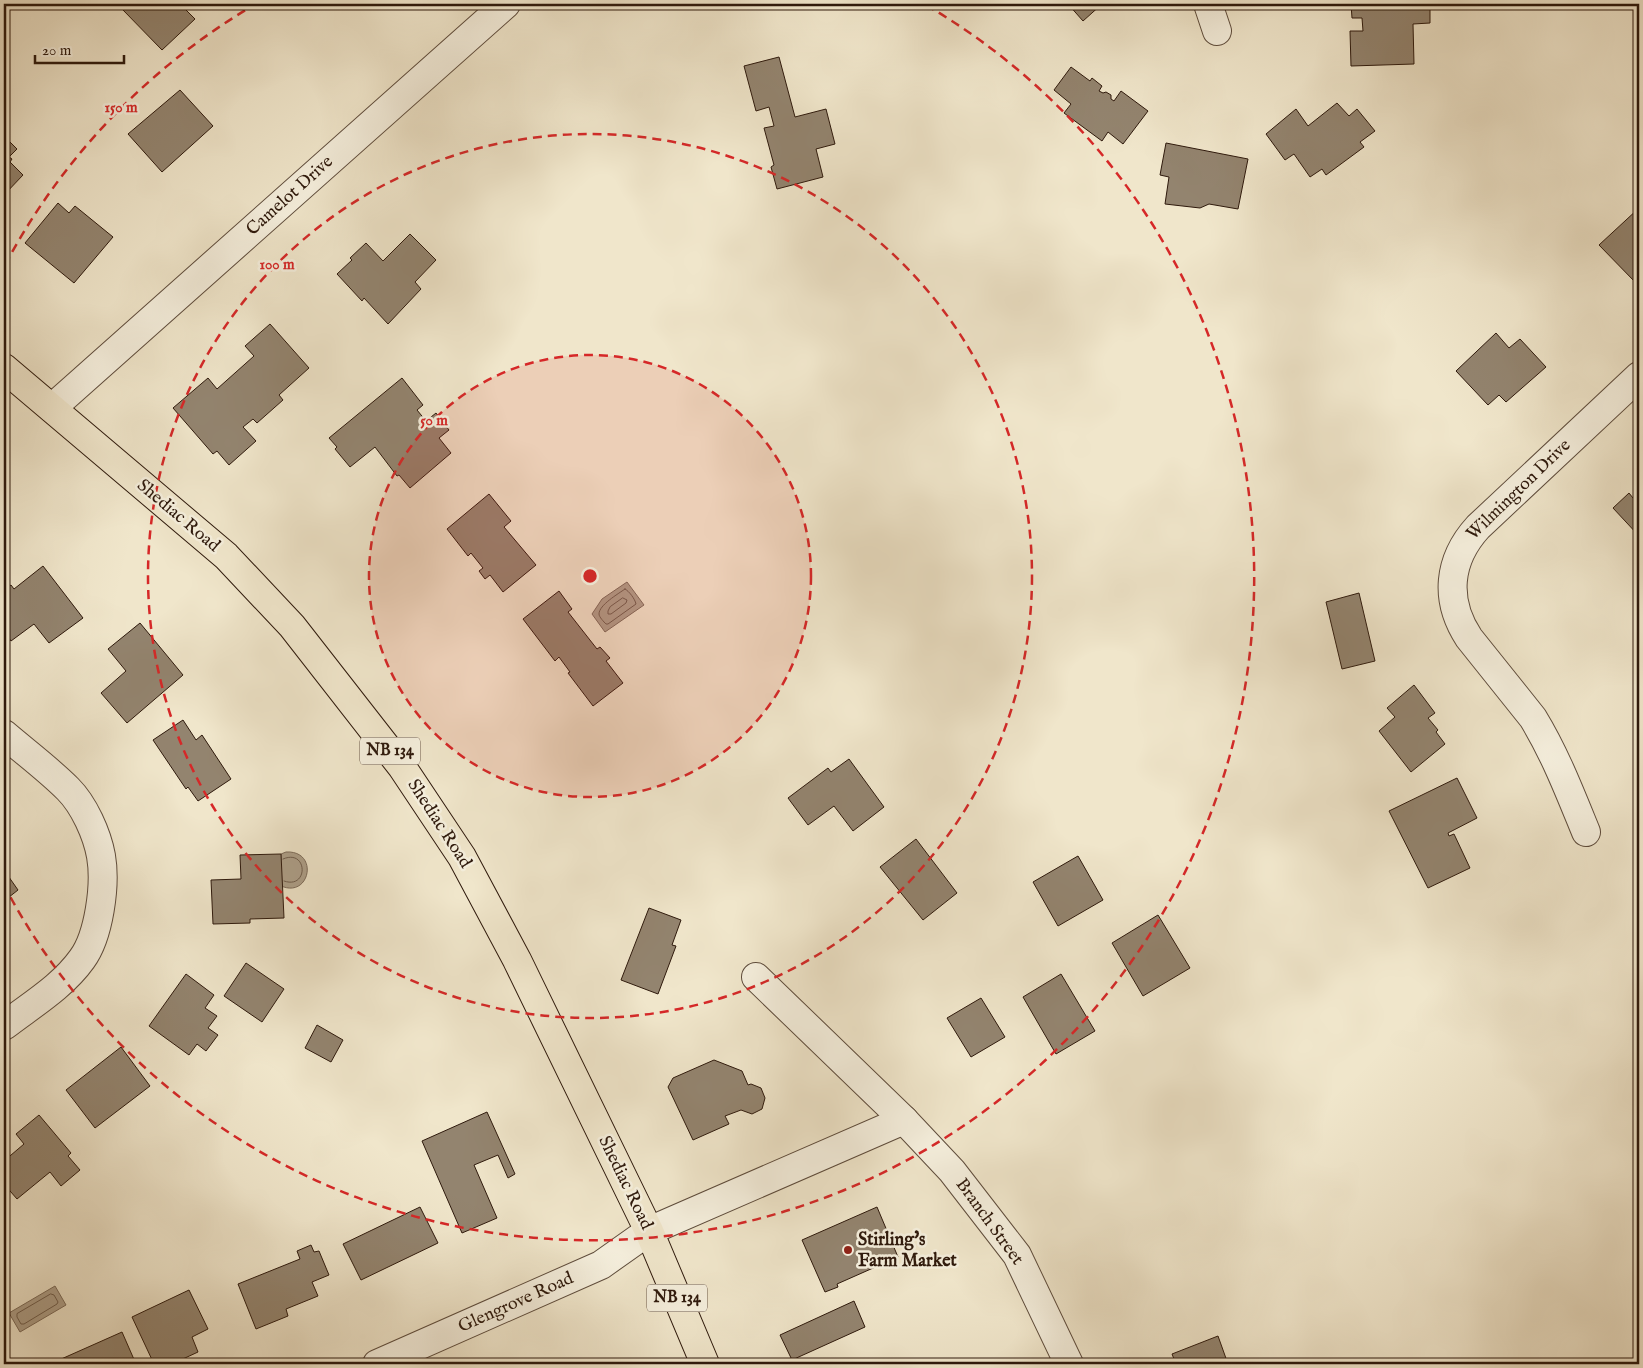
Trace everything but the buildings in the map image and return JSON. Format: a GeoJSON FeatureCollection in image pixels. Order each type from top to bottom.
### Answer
{"type":"FeatureCollection","features":[{"type":"Feature","properties":{"kind":"main road","name":"Shediac Road"},"geometry":{"type":"LineString","coordinates":[[4,368],[226,556],[292,626],[402,767],[462,857],[517,960],[649,1231],[705,1364]]}},
{"type":"Feature","properties":{"kind":"street","name":"Camelot Drive"},"geometry":{"type":"LineString","coordinates":[[52,408],[506,4]]}},
{"type":"Feature","properties":{"kind":"street"},"geometry":{"type":"LineString","coordinates":[[1208,4],[1217,31]]}},
{"type":"Feature","properties":{"kind":"street","name":"Wilmington Drive"},"geometry":{"type":"LineString","coordinates":[[1586,832],[1550,748],[1533,718],[1461,627],[1452,601],[1453,577],[1459,554],[1478,526],[1639,376]]}},
{"type":"Feature","properties":{"kind":"street"},"geometry":{"type":"LineString","coordinates":[[4,734],[68,790],[89,819],[101,857],[102,896],[95,934],[83,959],[59,984],[4,1026]]}},
{"type":"Feature","properties":{"kind":"street","name":"Branch Street"},"geometry":{"type":"LineString","coordinates":[[756,977],[904,1120],[952,1171],[1017,1255],[1069,1364]]}},
{"type":"Feature","properties":{"kind":"street"},"geometry":{"type":"LineString","coordinates":[[649,1231],[904,1120]]}},
{"type":"Feature","properties":{"kind":"street","name":"Glengrove Road"},"geometry":{"type":"LineString","coordinates":[[377,1364],[601,1265],[649,1231]]}},
{"type":"Feature","properties":{"kind":"water"},"geometry":{"type":"Polygon","coordinates":[[[627,582],[644,605],[605,632],[592,614],[602,599],[627,582]]]}},
{"type":"Feature","properties":{"kind":"water"},"geometry":{"type":"Polygon","coordinates":[[[286,852],[297,854],[304,859],[307,866],[307,874],[304,881],[298,886],[290,888],[279,885],[281,854],[286,852]]]}},
{"type":"Feature","properties":{"kind":"water"},"geometry":{"type":"Polygon","coordinates":[[[55,1286],[66,1305],[20,1332],[9,1313],[55,1286]]]}},
{"type":"Feature","properties":{"kind":"place","name":"Stirling's Farm Market"},"geometry":{"type":"Point","coordinates":[848,1250]}}]}
